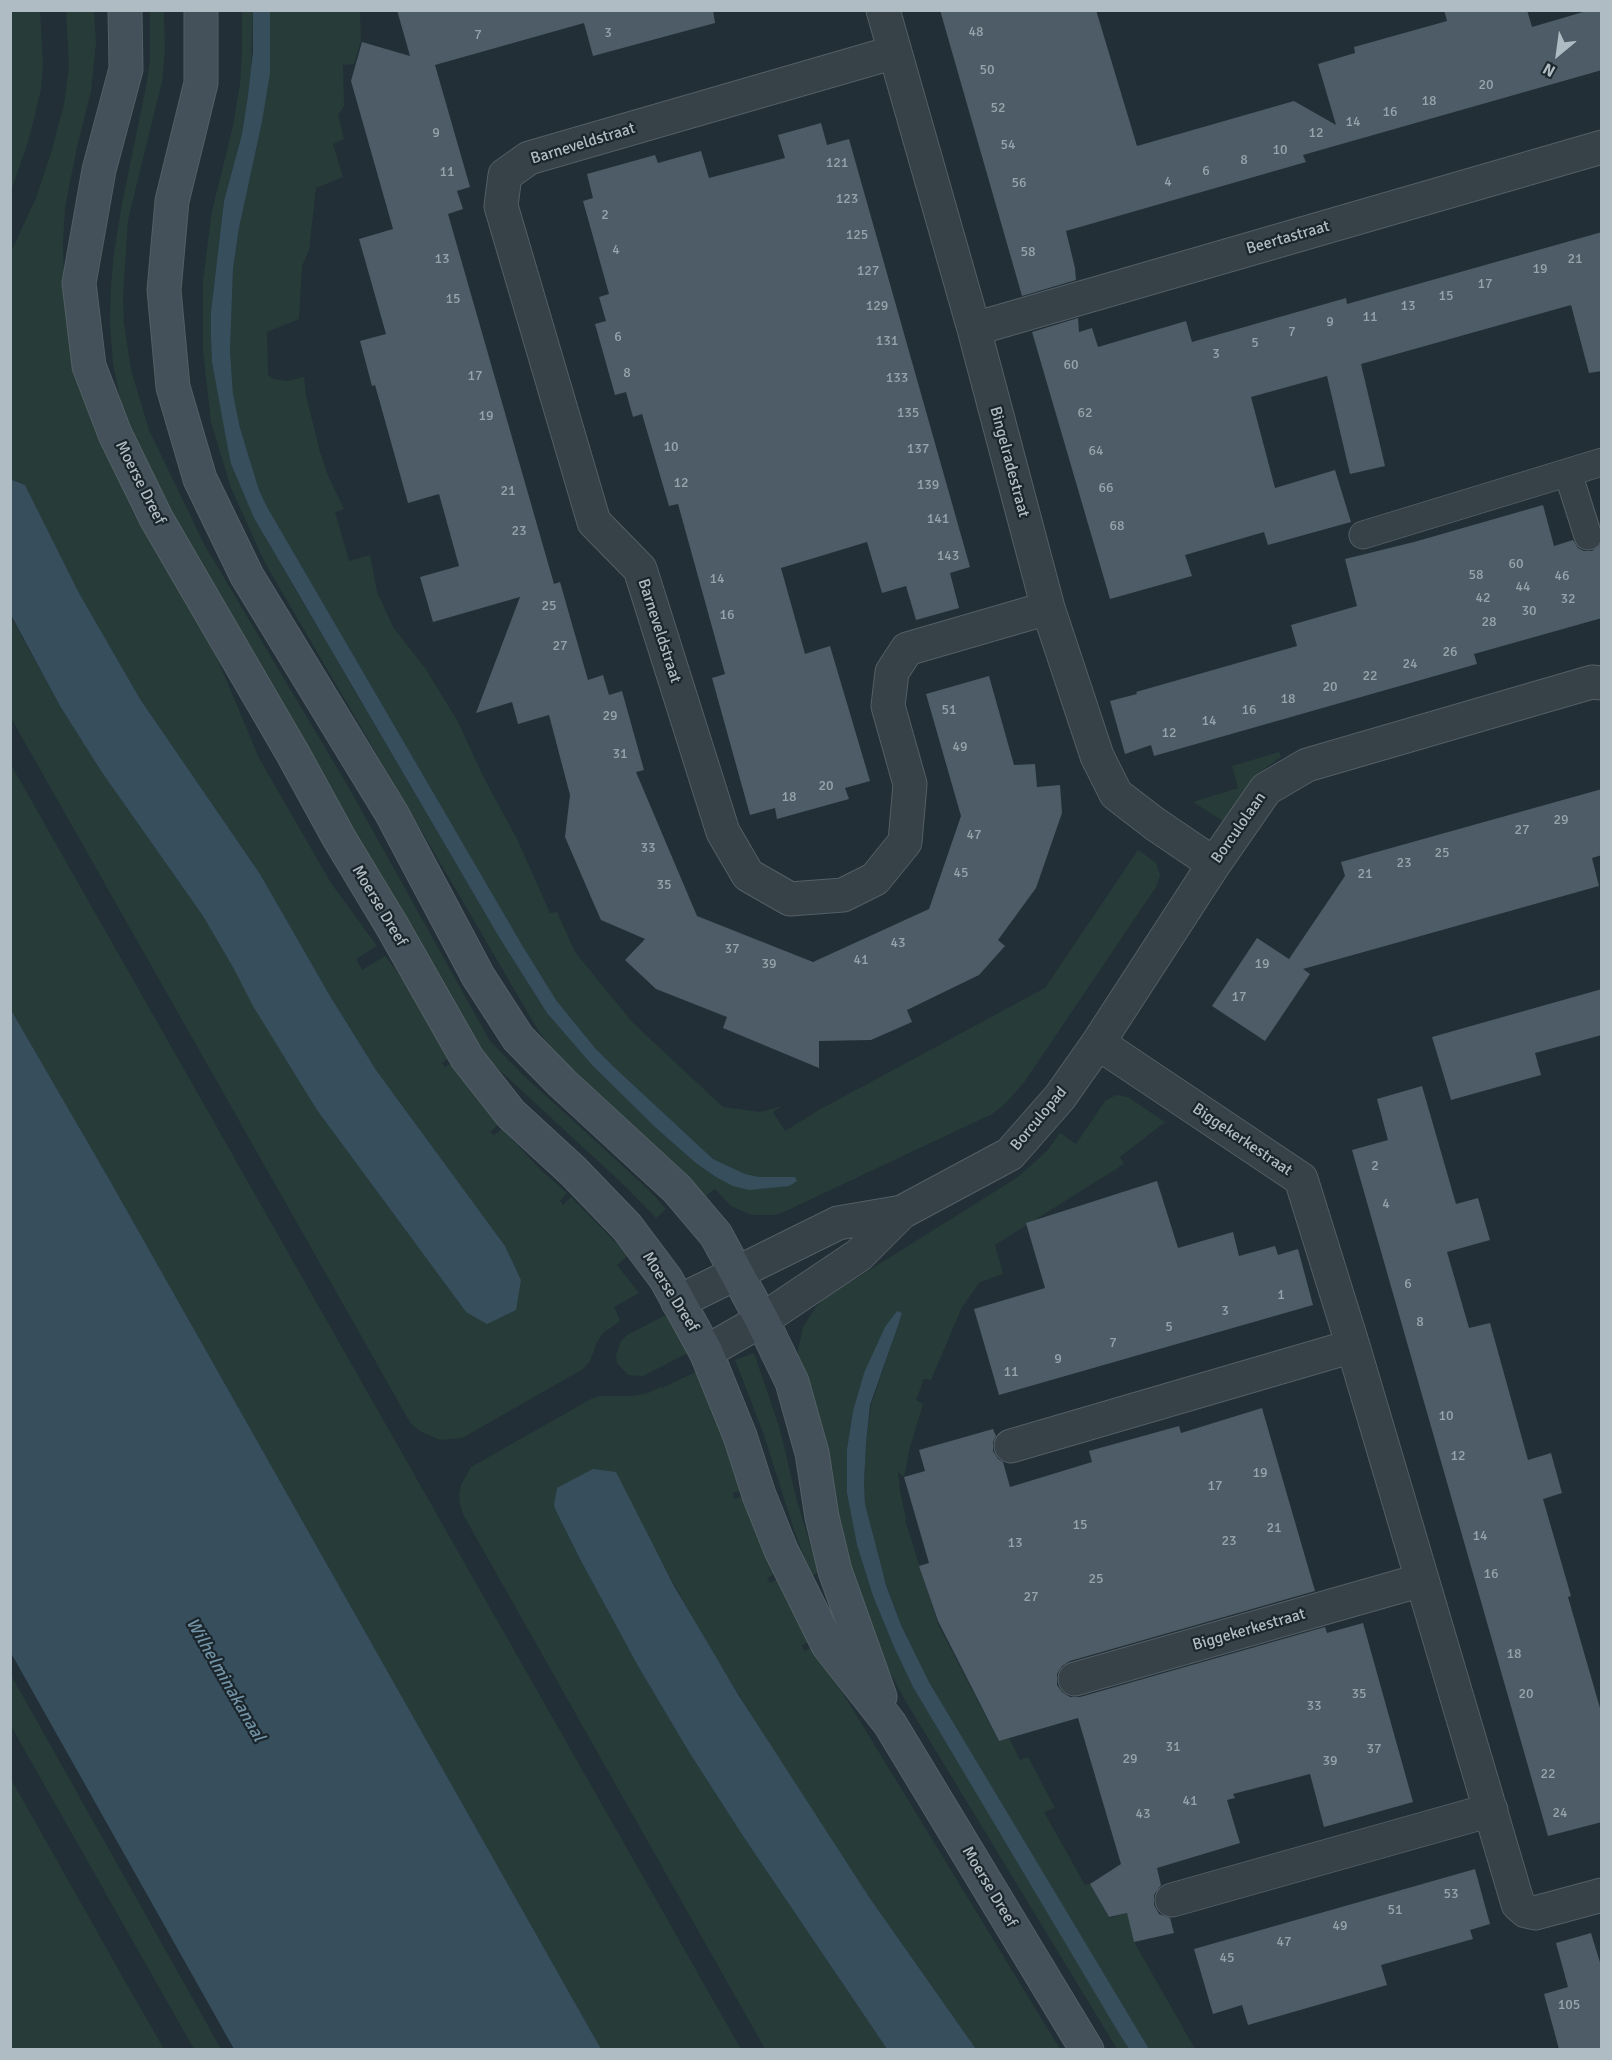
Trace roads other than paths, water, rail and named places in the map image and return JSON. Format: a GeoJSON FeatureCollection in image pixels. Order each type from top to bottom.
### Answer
{"type":"FeatureCollection","features":[{"type":"Feature","properties":{"kind":"street","name":"Moerse Dreef"},"geometry":{"type":"LineString","coordinates":[[125,10],[126,69],[99,170],[79,283],[89,366],[115,434],[156,518],[467,1058],[511,1114],[573,1171],[627,1227],[666,1279],[706,1352],[740,1436],[759,1495],[781,1551],[828,1645],[890,1724],[1087,2049]]}},
{"type":"Feature","properties":{"kind":"street","name":"Moerse Dreef"},"geometry":{"type":"LineString","coordinates":[[201,10],[201,83],[172,201],[164,290],[173,387],[200,479],[247,576],[392,814],[478,976],[518,1038],[562,1083],[677,1189],[716,1235],[762,1320],[792,1382],[812,1453],[822,1516],[835,1571],[890,1724]]}},
{"type":"Feature","properties":{"kind":"street","name":"Bingelradestraat"},"geometry":{"type":"LineString","coordinates":[[883,10],[974,329],[1048,608],[1097,756],[1116,794],[1214,864]]}},
{"type":"Feature","properties":{"kind":"street","name":"Barneveldstraat"},"geometry":{"type":"LineString","coordinates":[[895,52],[529,158],[505,175],[501,206],[594,522],[640,570],[723,832],[748,874],[790,899],[843,895],[875,879],[905,842],[910,784],[888,706],[892,672],[907,649],[1048,608]]}},
{"type":"Feature","properties":{"kind":"street","name":"Beertastraat"},"geometry":{"type":"LineString","coordinates":[[974,329],[1602,147]]}},
{"type":"Feature","properties":{"kind":"street","name":"Borculolaan"},"geometry":{"type":"LineString","coordinates":[[1098,1043],[1214,864],[1266,789],[1307,765],[1592,682],[1602,683]]}},
{"type":"Feature","properties":{"kind":"street","name":"Borculopad"},"geometry":{"type":"LineString","coordinates":[[706,1352],[762,1320],[859,1255],[902,1212],[1011,1154],[1060,1097],[1098,1043]]}},
{"type":"Feature","properties":{"kind":"street","name":"Biggekerkestraat"},"geometry":{"type":"LineString","coordinates":[[1098,1043],[1301,1179],[1353,1346],[1518,1904],[1526,1911],[1535,1913],[1602,1895]]}},
{"type":"Feature","properties":{"kind":"street","name":"Borculopad"},"geometry":{"type":"LineString","coordinates":[[678,1302],[838,1223],[902,1212]]}},
{"type":"Feature","properties":{"kind":"street"},"geometry":{"type":"LineString","coordinates":[[1011,1446],[1353,1346]]}},
{"type":"Feature","properties":{"kind":"street","name":"Biggekerkestraat"},"geometry":{"type":"LineString","coordinates":[[1075,1679],[1422,1580]]}},
{"type":"Feature","properties":{"kind":"street"},"geometry":{"type":"LineString","coordinates":[[1172,1900],[1491,1810]]}},
{"type":"Feature","properties":{"kind":"lane"},"geometry":{"type":"LineString","coordinates":[[1363,535],[1602,462]]}},
{"type":"Feature","properties":{"kind":"lane"},"geometry":{"type":"LineString","coordinates":[[1568,473],[1588,536]]}},
{"type":"Feature","properties":{"kind":"water"},"geometry":{"type":"Polygon","coordinates":[[[253,11],[270,11],[270,73],[233,269],[230,351],[233,394],[240,428],[259,490],[556,1000],[595,1048],[713,1159],[745,1174],[759,1177],[795,1177],[797,1181],[789,1186],[749,1190],[733,1186],[697,1164],[656,1128],[592,1065],[547,1013],[499,937],[254,518],[231,464],[212,362],[211,337],[211,312],[224,201],[242,134],[248,95],[253,52],[253,11]]]}},
{"type":"Feature","properties":{"kind":"water"},"geometry":{"type":"Polygon","coordinates":[[[10,479],[25,485],[79,593],[140,699],[260,874],[330,996],[376,1070],[505,1246],[521,1280],[516,1310],[487,1324],[466,1312],[317,1110],[253,1006],[203,916],[101,771],[60,706],[11,615],[10,479]]]}},
{"type":"Feature","properties":{"kind":"water","name":"Wilhelminakanaal"},"geometry":{"type":"Polygon","coordinates":[[[11,1010],[601,2049],[234,2049],[11,1653],[11,1010]]]}},
{"type":"Feature","properties":{"kind":"water"},"geometry":{"type":"Polygon","coordinates":[[[897,1311],[902,1313],[870,1405],[864,1483],[865,1504],[886,1585],[901,1625],[929,1682],[1149,2049],[1129,2049],[1117,2030],[913,1687],[873,1596],[857,1545],[847,1493],[847,1449],[853,1411],[864,1373],[885,1327],[897,1311]]]}},
{"type":"Feature","properties":{"kind":"water"},"geometry":{"type":"Polygon","coordinates":[[[593,1469],[616,1472],[674,1586],[739,1696],[869,1897],[976,2049],[887,2049],[743,1836],[689,1752],[638,1666],[556,1511],[554,1505],[557,1488],[593,1469]]]}}]}
